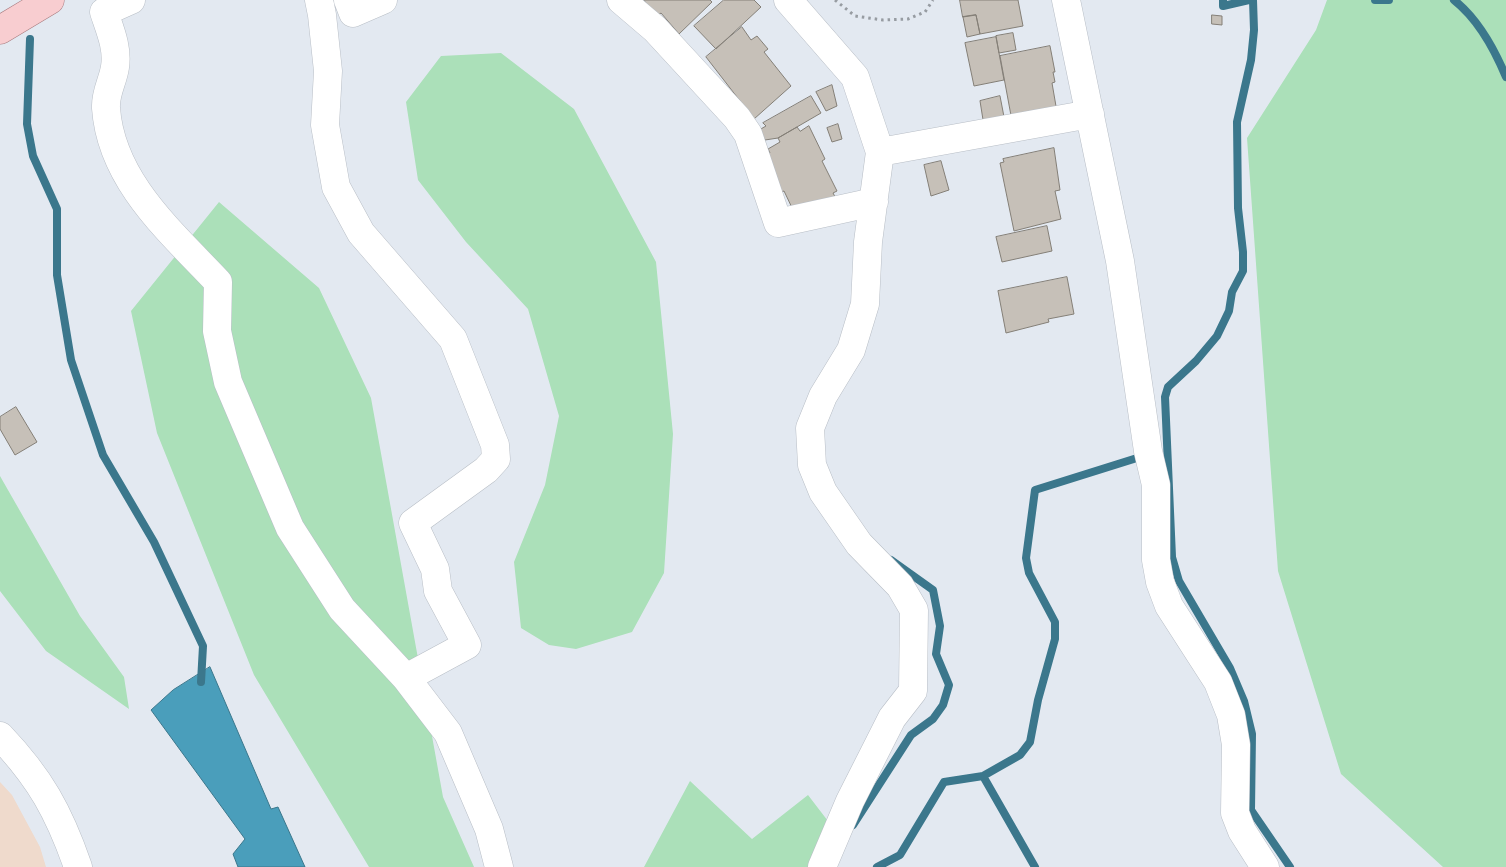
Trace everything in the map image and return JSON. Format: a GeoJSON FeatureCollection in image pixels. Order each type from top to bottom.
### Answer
{"type":"FeatureCollection","features":[{"type":"Feature","properties":{"kind":"main road"},"geometry":{"type":"LineString","coordinates":[[0,30],[50,0]]}},
{"type":"Feature","properties":{"kind":"street"},"geometry":{"type":"LineString","coordinates":[[131,0],[104,12],[116,53],[115,69],[107,95],[106,108],[116,154],[143,203],[218,282],[217,331],[228,382],[290,528],[342,609],[406,678],[448,733],[489,829],[499,867]]}},
{"type":"Feature","properties":{"kind":"street"},"geometry":{"type":"LineString","coordinates":[[319,0],[328,71],[325,125],[336,187],[361,233],[453,339],[495,445],[496,459],[486,470],[413,523],[435,569],[438,591],[467,645],[406,678]]}},
{"type":"Feature","properties":{"kind":"street"},"geometry":{"type":"LineString","coordinates":[[348,0],[353,12],[383,0]]}},
{"type":"Feature","properties":{"kind":"street"},"geometry":{"type":"LineString","coordinates":[[621,0],[656,29],[737,118],[748,134],[778,223],[874,202]]}},
{"type":"Feature","properties":{"kind":"street"},"geometry":{"type":"LineString","coordinates":[[788,0],[855,77],[880,152],[868,242],[864,304],[851,350],[823,396],[810,428],[812,465],[824,492],[858,544],[900,586],[914,610],[914,691],[892,718],[850,801],[822,867]]}},
{"type":"Feature","properties":{"kind":"street"},"geometry":{"type":"LineString","coordinates":[[1066,0],[1120,261],[1147,445],[1156,485],[1156,560],[1160,582],[1169,606],[1218,682],[1231,715],[1236,745],[1235,812],[1242,831],[1265,867]]}},
{"type":"Feature","properties":{"kind":"street"},"geometry":{"type":"LineString","coordinates":[[880,152],[1090,114]]}},
{"type":"Feature","properties":{"kind":"street"},"geometry":{"type":"LineString","coordinates":[[0,736],[36,776],[55,808],[78,867]]}},
{"type":"Feature","properties":{"kind":"path"},"geometry":{"type":"LineString","coordinates":[[835,0],[855,16],[884,20],[908,19],[925,12],[933,0]]}},
{"type":"Feature","properties":{"kind":"shaded area"},"geometry":{"type":"Polygon","coordinates":[[[0,782],[12,795],[40,847],[46,867],[0,867],[0,782]]]}},
{"type":"Feature","properties":{"kind":"green space"},"geometry":{"type":"Polygon","coordinates":[[[1327,0],[1506,0],[1506,867],[1443,867],[1341,774],[1278,571],[1247,138],[1316,30],[1327,0]]]}},
{"type":"Feature","properties":{"kind":"green space"},"geometry":{"type":"Polygon","coordinates":[[[501,53],[574,109],[656,262],[673,434],[664,573],[632,632],[576,649],[549,645],[521,628],[514,562],[545,485],[559,416],[528,309],[466,242],[418,180],[406,102],[441,56],[501,53]]]}},
{"type":"Feature","properties":{"kind":"green space"},"geometry":{"type":"Polygon","coordinates":[[[219,202],[319,288],[371,398],[443,797],[474,867],[369,867],[254,675],[157,433],[131,311],[219,202]]]}},
{"type":"Feature","properties":{"kind":"green space"},"geometry":{"type":"Polygon","coordinates":[[[0,476],[80,616],[124,677],[129,709],[46,651],[0,591],[0,476]]]}},
{"type":"Feature","properties":{"kind":"green space"},"geometry":{"type":"Polygon","coordinates":[[[690,781],[752,839],[808,795],[831,825],[816,867],[644,867],[690,781]]]}},
{"type":"Feature","properties":{"kind":"water"},"geometry":{"type":"Polygon","coordinates":[[[210,667],[271,809],[278,807],[305,867],[238,867],[233,854],[245,839],[151,710],[173,690],[210,667]]]}},
{"type":"Feature","properties":{"kind":"building"},"geometry":{"type":"Polygon","coordinates":[[[644,0],[710,0],[712,2],[679,34],[661,13],[657,16],[644,0]]]}},
{"type":"Feature","properties":{"kind":"building"},"geometry":{"type":"Polygon","coordinates":[[[724,0],[754,0],[761,7],[716,49],[694,26],[724,0]]]}},
{"type":"Feature","properties":{"kind":"building"},"geometry":{"type":"Polygon","coordinates":[[[960,0],[1018,0],[1023,26],[980,34],[976,15],[963,17],[960,0]]]}},
{"type":"Feature","properties":{"kind":"building"},"geometry":{"type":"Polygon","coordinates":[[[976,15],[980,34],[967,37],[963,17],[976,15]]]}},
{"type":"Feature","properties":{"kind":"building"},"geometry":{"type":"Polygon","coordinates":[[[1212,15],[1222,16],[1222,25],[1212,24],[1212,15]]]}},
{"type":"Feature","properties":{"kind":"building"},"geometry":{"type":"Polygon","coordinates":[[[742,27],[751,40],[757,36],[768,49],[764,52],[791,86],[754,119],[706,57],[742,27]]]}},
{"type":"Feature","properties":{"kind":"building"},"geometry":{"type":"Polygon","coordinates":[[[1013,33],[1016,50],[999,53],[996,36],[1013,33]]]}},
{"type":"Feature","properties":{"kind":"building"},"geometry":{"type":"Polygon","coordinates":[[[996,37],[1004,80],[974,86],[965,43],[996,37]]]}},
{"type":"Feature","properties":{"kind":"building"},"geometry":{"type":"Polygon","coordinates":[[[1050,46],[1055,72],[1053,72],[1055,82],[1052,83],[1057,112],[1012,121],[1000,56],[1050,46]]]}},
{"type":"Feature","properties":{"kind":"building"},"geometry":{"type":"Polygon","coordinates":[[[832,85],[837,106],[826,111],[816,92],[832,85]]]}},
{"type":"Feature","properties":{"kind":"building"},"geometry":{"type":"Polygon","coordinates":[[[811,96],[821,113],[778,138],[765,140],[759,130],[766,126],[763,123],[811,96]]]}},
{"type":"Feature","properties":{"kind":"building"},"geometry":{"type":"Polygon","coordinates":[[[1000,96],[1005,122],[984,126],[980,101],[1000,96]]]}},
{"type":"Feature","properties":{"kind":"building"},"geometry":{"type":"Polygon","coordinates":[[[838,124],[842,139],[832,142],[827,128],[838,124]]]}},
{"type":"Feature","properties":{"kind":"building"},"geometry":{"type":"Polygon","coordinates":[[[809,126],[825,159],[822,161],[837,191],[833,193],[839,204],[795,214],[784,191],[776,194],[765,155],[770,153],[768,149],[780,142],[778,138],[797,127],[800,131],[809,126]]]}},
{"type":"Feature","properties":{"kind":"building"},"geometry":{"type":"Polygon","coordinates":[[[1054,148],[1060,190],[1055,191],[1061,219],[1014,231],[1000,163],[1004,162],[1003,159],[1054,148]]]}},
{"type":"Feature","properties":{"kind":"building"},"geometry":{"type":"Polygon","coordinates":[[[941,161],[949,190],[931,196],[924,165],[941,161]]]}},
{"type":"Feature","properties":{"kind":"building"},"geometry":{"type":"Polygon","coordinates":[[[1047,226],[1052,251],[1002,262],[996,237],[1047,226]]]}},
{"type":"Feature","properties":{"kind":"building"},"geometry":{"type":"Polygon","coordinates":[[[1067,277],[1074,314],[1048,319],[1049,322],[1006,333],[998,291],[1067,277]]]}},
{"type":"Feature","properties":{"kind":"building"},"geometry":{"type":"Polygon","coordinates":[[[16,407],[37,442],[15,455],[0,429],[0,417],[16,407]]]}},
{"type":"Feature","properties":{"kind":"waterway"},"geometry":{"type":"LineString","coordinates":[[1223,0],[1223,6],[1249,0]]}},
{"type":"Feature","properties":{"kind":"waterway"},"geometry":{"type":"LineString","coordinates":[[1253,0],[1254,30],[1251,60],[1237,122],[1238,208],[1243,252],[1243,271],[1232,292],[1229,311],[1217,336],[1196,361],[1168,387],[1165,397],[1172,557],[1179,581],[1230,668],[1244,701],[1252,734],[1251,810],[1290,867]]}},
{"type":"Feature","properties":{"kind":"waterway"},"geometry":{"type":"LineString","coordinates":[[1375,0],[1389,0]]}},
{"type":"Feature","properties":{"kind":"waterway"},"geometry":{"type":"LineString","coordinates":[[1454,0],[1478,25],[1496,55],[1506,77]]}},
{"type":"Feature","properties":{"kind":"waterway"},"geometry":{"type":"LineString","coordinates":[[30,39],[27,124],[33,156],[57,209],[57,275],[71,360],[103,455],[154,542],[203,646],[201,682]]}},
{"type":"Feature","properties":{"kind":"waterway"},"geometry":{"type":"LineString","coordinates":[[1035,867],[983,776],[1020,755],[1030,742],[1038,700],[1055,639],[1055,622],[1029,573],[1026,558],[1035,490],[1137,458],[1141,452]]}},
{"type":"Feature","properties":{"kind":"waterway"},"geometry":{"type":"LineString","coordinates":[[853,825],[911,735],[933,719],[943,705],[949,685],[936,654],[940,626],[933,590],[891,560]]}},
{"type":"Feature","properties":{"kind":"waterway"},"geometry":{"type":"LineString","coordinates":[[877,867],[900,855],[944,782],[983,776]]}}]}
